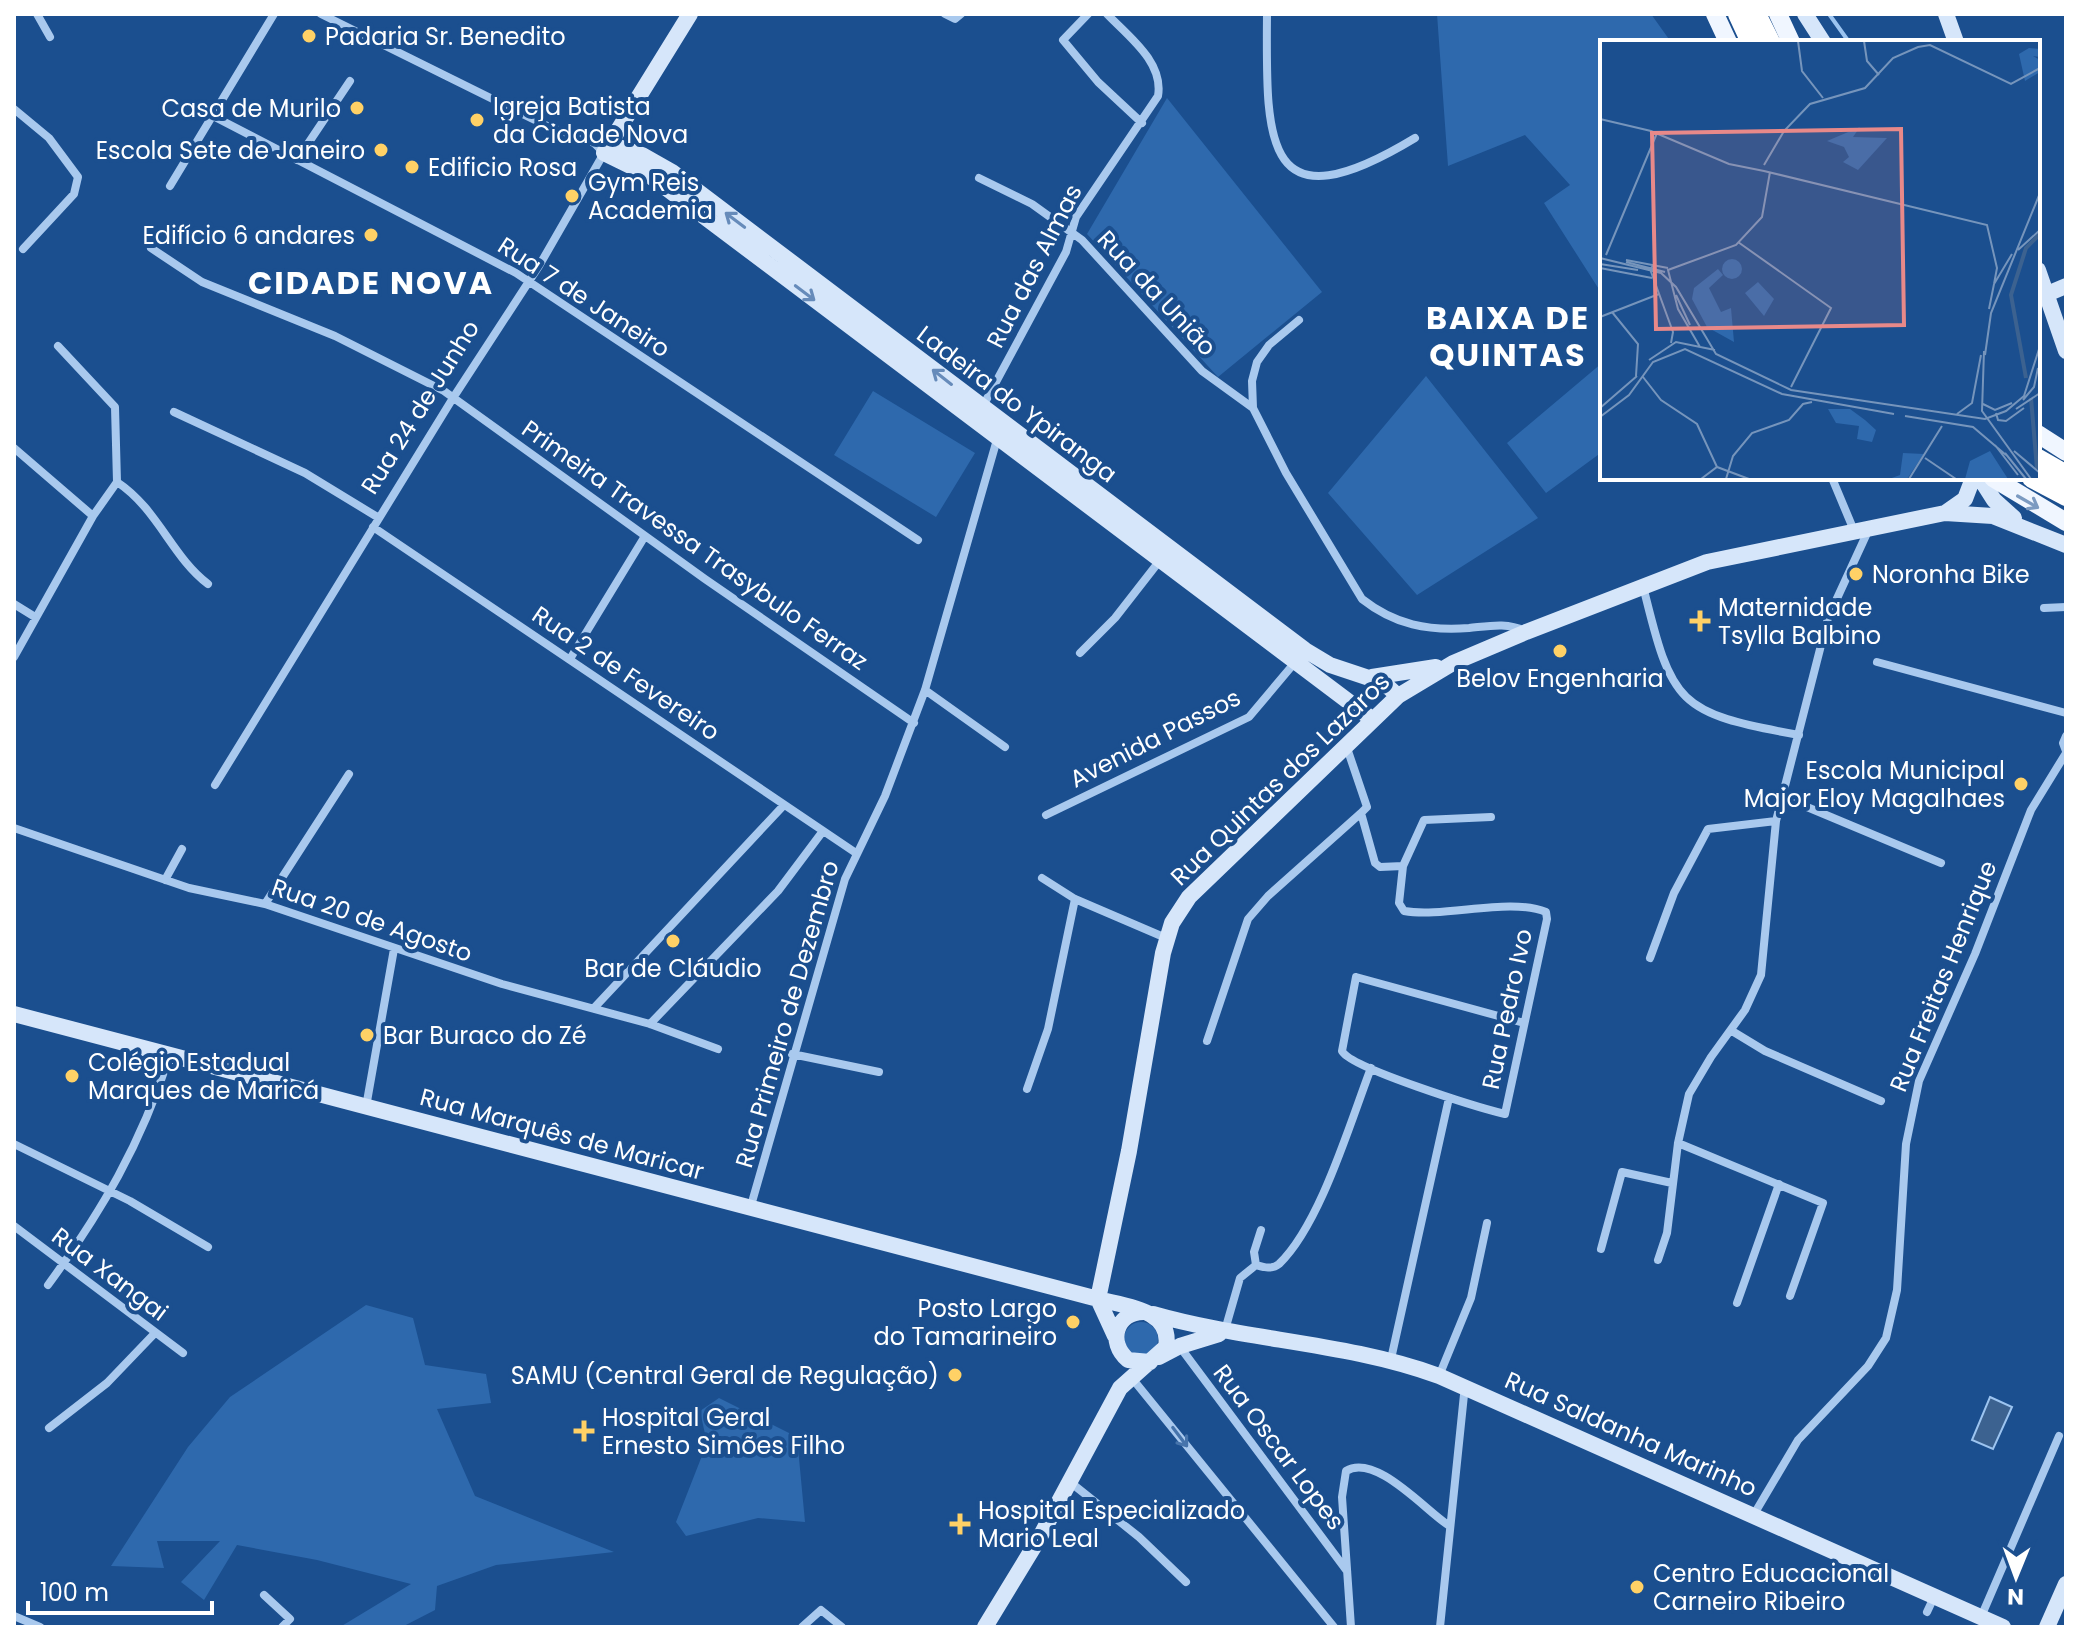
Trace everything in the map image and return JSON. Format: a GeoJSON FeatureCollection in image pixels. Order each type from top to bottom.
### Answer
{"type":"FeatureCollection","features":[{"type":"Feature","properties":{"kind":"highway"},"geometry":{"type":"LineString","coordinates":[[1738,14],[1750,40]]}},
{"type":"Feature","properties":{"kind":"highway"},"geometry":{"type":"LineString","coordinates":[[1756,14],[1769,40]]}},
{"type":"Feature","properties":{"kind":"highway"},"geometry":{"type":"LineString","coordinates":[[2040,460],[2066,475]]}},
{"type":"Feature","properties":{"kind":"highway"},"geometry":{"type":"LineString","coordinates":[[2036,480],[2066,496]]}},
{"type":"Feature","properties":{"kind":"main road","name":"Rua 24 de Junho"},"geometry":{"type":"LineString","coordinates":[[602,147],[690,14]]}},
{"type":"Feature","properties":{"kind":"main road"},"geometry":{"type":"LineString","coordinates":[[1715,14],[1727,40]]}},
{"type":"Feature","properties":{"kind":"main road"},"geometry":{"type":"LineString","coordinates":[[1778,14],[1790,40]]}},
{"type":"Feature","properties":{"kind":"main road"},"geometry":{"type":"LineString","coordinates":[[1805,14],[1822,40]]}},
{"type":"Feature","properties":{"kind":"main road"},"geometry":{"type":"LineString","coordinates":[[1946,14],[1955,40]]}},
{"type":"Feature","properties":{"kind":"main road","name":"Ladeira do Ypiranga"},"geometry":{"type":"LineString","coordinates":[[602,147],[653,169],[1300,656],[1373,720]]}},
{"type":"Feature","properties":{"kind":"main road"},"geometry":{"type":"LineString","coordinates":[[2040,275],[2066,351]]}},
{"type":"Feature","properties":{"kind":"main road"},"geometry":{"type":"LineString","coordinates":[[2047,294],[2066,286]]}},
{"type":"Feature","properties":{"kind":"main road"},"geometry":{"type":"LineString","coordinates":[[2040,435],[2066,452]]}},
{"type":"Feature","properties":{"kind":"main road"},"geometry":{"type":"LineString","coordinates":[[1945,513],[1965,499],[1972,480]]}},
{"type":"Feature","properties":{"kind":"main road"},"geometry":{"type":"LineString","coordinates":[[1981,480],[1994,500],[2025,526]]}},
{"type":"Feature","properties":{"kind":"main road"},"geometry":{"type":"LineString","coordinates":[[1996,480],[2066,522]]}},
{"type":"Feature","properties":{"kind":"main road","name":"Rua Quintas dos Lazaros"},"geometry":{"type":"LineString","coordinates":[[1098,1299],[1166,938],[1189,897],[1398,696],[1453,663],[1526,632],[1642,585],[1730,556],[1945,513],[1993,516],[2025,526],[2066,545]]}},
{"type":"Feature","properties":{"kind":"main road","name":"Ladeira do Ypiranga"},"geometry":{"type":"LineString","coordinates":[[1300,656],[1371,677],[1384,683],[1398,696]]}},
{"type":"Feature","properties":{"kind":"main road"},"geometry":{"type":"LineString","coordinates":[[1371,677],[1453,663]]}},
{"type":"Feature","properties":{"kind":"main road","name":"Rua Marquês de Maricar"},"geometry":{"type":"LineString","coordinates":[[14,1014],[1148,1313]]}},
{"type":"Feature","properties":{"kind":"main road"},"geometry":{"type":"LineString","coordinates":[[985,1627],[1125,1382],[1115,1338],[1125,1318],[1148,1313],[1163,1324],[1167,1339],[1153,1360],[1128,1360],[1115,1338],[1098,1299]]}},
{"type":"Feature","properties":{"kind":"main road","name":"Rua Saldanha Marinho"},"geometry":{"type":"LineString","coordinates":[[1148,1313],[1391,1359],[1465,1385],[2003,1627]]}},
{"type":"Feature","properties":{"kind":"main road","name":"Rua Saldanha Marinho"},"geometry":{"type":"LineString","coordinates":[[1125,1382],[1153,1360],[1226,1326]]}},
{"type":"Feature","properties":{"kind":"main road"},"geometry":{"type":"LineString","coordinates":[[2047,1627],[2066,1584]]}},
{"type":"Feature","properties":{"kind":"street"},"geometry":{"type":"LineString","coordinates":[[37,14],[50,37]]}},
{"type":"Feature","properties":{"kind":"street"},"geometry":{"type":"LineString","coordinates":[[170,186],[274,14]]}},
{"type":"Feature","properties":{"kind":"street"},"geometry":{"type":"LineString","coordinates":[[321,14],[545,125],[602,147]]}},
{"type":"Feature","properties":{"kind":"street"},"geometry":{"type":"LineString","coordinates":[[945,14],[958,16]]}},
{"type":"Feature","properties":{"kind":"street"},"geometry":{"type":"LineString","coordinates":[[1088,14],[1063,40],[1098,82],[1142,123]]}},
{"type":"Feature","properties":{"kind":"street","name":"Rua das Almas"},"geometry":{"type":"LineString","coordinates":[[978,414],[1046,293],[1066,252],[1076,217],[1155,105],[1159,80],[1147,56],[1107,14]]}},
{"type":"Feature","properties":{"kind":"street"},"geometry":{"type":"LineString","coordinates":[[1267,14],[1269,127],[1281,154],[1292,167],[1318,177],[1338,175],[1374,162],[1415,138]]}},
{"type":"Feature","properties":{"kind":"street"},"geometry":{"type":"LineString","coordinates":[[297,160],[350,81]]}},
{"type":"Feature","properties":{"kind":"street"},"geometry":{"type":"LineString","coordinates":[[14,109],[49,138],[78,177],[74,194],[23,249]]}},
{"type":"Feature","properties":{"kind":"street","name":"Rua 7 de Janeiro"},"geometry":{"type":"LineString","coordinates":[[213,116],[530,281],[918,540]]}},
{"type":"Feature","properties":{"kind":"street","name":"Rua 24 de Junho"},"geometry":{"type":"LineString","coordinates":[[215,785],[453,398],[530,281],[602,147]]}},
{"type":"Feature","properties":{"kind":"street","name":"Rua da União"},"geometry":{"type":"LineString","coordinates":[[979,178],[1032,204],[1089,247],[1202,371],[1253,408]]}},
{"type":"Feature","properties":{"kind":"street","name":"Primeira Travessa Trasybulo Ferraz"},"geometry":{"type":"LineString","coordinates":[[151,248],[202,282],[335,336],[453,398],[914,723]]}},
{"type":"Feature","properties":{"kind":"street"},"geometry":{"type":"LineString","coordinates":[[1299,320],[1269,345],[1257,362],[1252,381],[1253,408],[1270,446],[1362,599],[1379,612],[1418,628],[1504,624],[1526,632]]}},
{"type":"Feature","properties":{"kind":"street"},"geometry":{"type":"LineString","coordinates":[[14,657],[93,516],[117,482],[115,407],[58,346]]}},
{"type":"Feature","properties":{"kind":"street"},"geometry":{"type":"LineString","coordinates":[[174,412],[305,473],[379,518]]}},
{"type":"Feature","properties":{"kind":"street","name":"Rua Primeiro de Dezembro"},"geometry":{"type":"LineString","coordinates":[[750,1209],[792,1054],[856,853],[885,796],[914,723],[1000,431]]}},
{"type":"Feature","properties":{"kind":"street"},"geometry":{"type":"LineString","coordinates":[[14,448],[59,483],[93,516]]}},
{"type":"Feature","properties":{"kind":"street"},"geometry":{"type":"LineString","coordinates":[[1658,1260],[1667,1233],[1678,1143],[1689,1094],[1753,998],[1761,975],[1776,821],[1828,618],[1862,532],[1833,480]]}},
{"type":"Feature","properties":{"kind":"street"},"geometry":{"type":"LineString","coordinates":[[117,482],[163,528],[192,571],[208,584]]}},
{"type":"Feature","properties":{"kind":"street","name":"Rua 2 de Fevereiro"},"geometry":{"type":"LineString","coordinates":[[373,527],[856,853]]}},
{"type":"Feature","properties":{"kind":"street"},"geometry":{"type":"LineString","coordinates":[[570,659],[645,536]]}},
{"type":"Feature","properties":{"kind":"street"},"geometry":{"type":"LineString","coordinates":[[1080,653],[1115,618],[1164,554]]}},
{"type":"Feature","properties":{"kind":"street"},"geometry":{"type":"LineString","coordinates":[[1642,585],[1663,666],[1679,691],[1703,710],[1734,724],[1799,735]]}},
{"type":"Feature","properties":{"kind":"street"},"geometry":{"type":"LineString","coordinates":[[14,604],[35,617]]}},
{"type":"Feature","properties":{"kind":"street"},"geometry":{"type":"LineString","coordinates":[[2044,608],[2066,607]]}},
{"type":"Feature","properties":{"kind":"street","name":"Avenida Passos"},"geometry":{"type":"LineString","coordinates":[[1046,815],[1249,717],[1300,656]]}},
{"type":"Feature","properties":{"kind":"street"},"geometry":{"type":"LineString","coordinates":[[1877,662],[2066,713]]}},
{"type":"Feature","properties":{"kind":"street"},"geometry":{"type":"LineString","coordinates":[[925,690],[1005,747]]}},
{"type":"Feature","properties":{"kind":"street"},"geometry":{"type":"LineString","coordinates":[[2066,736],[2063,743],[2066,752]]}},
{"type":"Feature","properties":{"kind":"street"},"geometry":{"type":"LineString","coordinates":[[1207,1041],[1248,919],[1268,896],[1367,807],[1346,745]]}},
{"type":"Feature","properties":{"kind":"street","name":"Rua Freitas Henrique"},"geometry":{"type":"LineString","coordinates":[[1753,1516],[1798,1440],[1868,1366],[1886,1338],[1897,1290],[1906,1144],[1919,1081],[1975,954],[2031,810],[2066,752]]}},
{"type":"Feature","properties":{"kind":"street"},"geometry":{"type":"LineString","coordinates":[[265,904],[349,774]]}},
{"type":"Feature","properties":{"kind":"street"},"geometry":{"type":"LineString","coordinates":[[1783,797],[1941,863]]}},
{"type":"Feature","properties":{"kind":"street"},"geometry":{"type":"LineString","coordinates":[[594,1008],[784,805]]}},
{"type":"Feature","properties":{"kind":"street"},"geometry":{"type":"LineString","coordinates":[[1361,813],[1375,863],[1380,867],[1403,866],[1424,820],[1491,817]]}},
{"type":"Feature","properties":{"kind":"street"},"geometry":{"type":"LineString","coordinates":[[1650,958],[1674,893],[1708,829],[1776,821]]}},
{"type":"Feature","properties":{"kind":"street","name":"Rua 20 de Agosto"},"geometry":{"type":"LineString","coordinates":[[14,828],[165,880],[265,904],[394,949],[650,1024],[718,1049]]}},
{"type":"Feature","properties":{"kind":"street"},"geometry":{"type":"LineString","coordinates":[[650,1024],[778,891],[823,831]]}},
{"type":"Feature","properties":{"kind":"street"},"geometry":{"type":"LineString","coordinates":[[165,880],[182,849]]}},
{"type":"Feature","properties":{"kind":"street","name":"Rua Pedro Ivo"},"geometry":{"type":"LineString","coordinates":[[1403,866],[1399,903],[1404,911],[1422,914],[1532,909],[1546,912],[1505,1114],[1449,1098]]}},
{"type":"Feature","properties":{"kind":"street"},"geometry":{"type":"LineString","coordinates":[[1042,878],[1075,899],[1166,938]]}},
{"type":"Feature","properties":{"kind":"street"},"geometry":{"type":"LineString","coordinates":[[1027,1089],[1048,1029],[1075,899]]}},
{"type":"Feature","properties":{"kind":"street"},"geometry":{"type":"LineString","coordinates":[[366,1108],[394,949]]}},
{"type":"Feature","properties":{"kind":"street"},"geometry":{"type":"LineString","coordinates":[[1391,1359],[1449,1098],[1347,1059],[1342,1051],[1356,977],[1524,1023]]}},
{"type":"Feature","properties":{"kind":"street"},"geometry":{"type":"LineString","coordinates":[[1732,1031],[1765,1051],[1881,1101]]}},
{"type":"Feature","properties":{"kind":"street"},"geometry":{"type":"LineString","coordinates":[[792,1054],[879,1072]]}},
{"type":"Feature","properties":{"kind":"street"},"geometry":{"type":"LineString","coordinates":[[48,1285],[112,1192],[153,1106],[169,1057]]}},
{"type":"Feature","properties":{"kind":"street"},"geometry":{"type":"LineString","coordinates":[[1256,1265],[1265,1268],[1279,1264],[1304,1234],[1371,1068]]}},
{"type":"Feature","properties":{"kind":"street"},"geometry":{"type":"LineString","coordinates":[[1678,1143],[1823,1203],[1790,1296]]}},
{"type":"Feature","properties":{"kind":"street"},"geometry":{"type":"LineString","coordinates":[[14,1144],[112,1192],[208,1247]]}},
{"type":"Feature","properties":{"kind":"street"},"geometry":{"type":"LineString","coordinates":[[1601,1249],[1622,1172],[1672,1183]]}},
{"type":"Feature","properties":{"kind":"street"},"geometry":{"type":"LineString","coordinates":[[1737,1303],[1779,1184]]}},
{"type":"Feature","properties":{"kind":"street"},"geometry":{"type":"LineString","coordinates":[[1439,1376],[1471,1298],[1487,1223]]}},
{"type":"Feature","properties":{"kind":"street","name":"Rua Xangai"},"geometry":{"type":"LineString","coordinates":[[14,1226],[183,1353]]}},
{"type":"Feature","properties":{"kind":"street"},"geometry":{"type":"LineString","coordinates":[[1256,1265],[1254,1252],[1261,1230]]}},
{"type":"Feature","properties":{"kind":"street"},"geometry":{"type":"LineString","coordinates":[[1226,1326],[1240,1278],[1256,1265]]}},
{"type":"Feature","properties":{"kind":"street"},"geometry":{"type":"LineString","coordinates":[[49,1428],[107,1383],[155,1333]]}},
{"type":"Feature","properties":{"kind":"street","name":"Rua Oscar Lopes"},"geometry":{"type":"LineString","coordinates":[[1180,1346],[1347,1571]]}},
{"type":"Feature","properties":{"kind":"street"},"geometry":{"type":"LineString","coordinates":[[1125,1382],[1334,1627]]}},
{"type":"Feature","properties":{"kind":"street"},"geometry":{"type":"LineString","coordinates":[[1440,1627],[1448,1525],[1465,1385]]}},
{"type":"Feature","properties":{"kind":"street"},"geometry":{"type":"LineString","coordinates":[[1981,1617],[2059,1436]]}},
{"type":"Feature","properties":{"kind":"street"},"geometry":{"type":"LineString","coordinates":[[1351,1627],[1341,1487],[1349,1469],[1364,1467],[1379,1472],[1448,1525]]}},
{"type":"Feature","properties":{"kind":"street"},"geometry":{"type":"LineString","coordinates":[[1070,1482],[1139,1537],[1186,1582]]}},
{"type":"Feature","properties":{"kind":"street"},"geometry":{"type":"LineString","coordinates":[[264,1595],[290,1619],[282,1627]]}},
{"type":"Feature","properties":{"kind":"street"},"geometry":{"type":"LineString","coordinates":[[1927,1612],[1934,1596]]}},
{"type":"Feature","properties":{"kind":"street"},"geometry":{"type":"LineString","coordinates":[[802,1627],[821,1610],[842,1627]]}},
{"type":"Feature","properties":{"kind":"street"},"geometry":{"type":"LineString","coordinates":[[14,1616],[40,1627]]}},
{"type":"Feature","properties":{"kind":"shaded area"},"geometry":{"type":"Polygon","coordinates":[[[1437,14],[1651,14],[1670,40],[1600,40],[1600,291],[1544,203],[1570,185],[1525,135],[1448,166],[1437,14]]]}},
{"type":"Feature","properties":{"kind":"shaded area"},"geometry":{"type":"Polygon","coordinates":[[[1167,98],[1322,292],[1218,377],[1087,234],[1167,98]]]}},
{"type":"Feature","properties":{"kind":"shaded area"},"geometry":{"type":"Polygon","coordinates":[[[1600,365],[1600,453],[1546,493],[1507,443],[1600,365]]]}},
{"type":"Feature","properties":{"kind":"shaded area"},"geometry":{"type":"Polygon","coordinates":[[[1426,376],[1538,518],[1417,595],[1328,493],[1426,376]]]}},
{"type":"Feature","properties":{"kind":"shaded area"},"geometry":{"type":"Polygon","coordinates":[[[873,391],[975,453],[936,517],[834,455],[873,391]]]}},
{"type":"Feature","properties":{"kind":"shaded area"},"geometry":{"type":"Polygon","coordinates":[[[366,1305],[413,1318],[425,1365],[486,1374],[491,1403],[437,1409],[475,1496],[614,1552],[496,1565],[437,1586],[435,1610],[402,1627],[340,1627],[411,1584],[317,1560],[237,1545],[204,1600],[181,1582],[220,1541],[157,1541],[164,1568],[111,1566],[188,1447],[230,1397],[366,1305]]]}},
{"type":"Feature","properties":{"kind":"shaded area"},"geometry":{"type":"Polygon","coordinates":[[[1141,1322],[1153,1327],[1158,1339],[1153,1351],[1141,1356],[1129,1351],[1124,1339],[1129,1327],[1141,1322]]]}},
{"type":"Feature","properties":{"kind":"shaded area"},"geometry":{"type":"Polygon","coordinates":[[[1990,1397],[2012,1407],[1993,1449],[1972,1440],[1990,1397]]]}},
{"type":"Feature","properties":{"kind":"shaded area"},"geometry":{"type":"Polygon","coordinates":[[[719,1398],[797,1437],[805,1522],[758,1518],[686,1536],[676,1522],[707,1443],[700,1411],[719,1398]]]}},
{"type":"Feature","properties":{"kind":"waterway"},"geometry":{"type":"LineString","coordinates":[[1829,14],[1848,40]]}},
{"type":"Feature","properties":{"kind":"place","name":"Padaria Sr. Benedito"},"geometry":{"type":"Point","coordinates":[309,36]}},
{"type":"Feature","properties":{"kind":"place","name":"Casa de Murilo"},"geometry":{"type":"Point","coordinates":[357,108]}},
{"type":"Feature","properties":{"kind":"place","name":"Igreja Batista da Cidade Nova"},"geometry":{"type":"Point","coordinates":[477,120]}},
{"type":"Feature","properties":{"kind":"place","name":"Escola Sete de Janeiro"},"geometry":{"type":"Point","coordinates":[381,150]}},
{"type":"Feature","properties":{"kind":"place","name":"Edificio Rosa"},"geometry":{"type":"Point","coordinates":[412,167]}},
{"type":"Feature","properties":{"kind":"place","name":"Gym Reis Academia"},"geometry":{"type":"Point","coordinates":[572,196]}},
{"type":"Feature","properties":{"kind":"place","name":"Edifício 6 andares"},"geometry":{"type":"Point","coordinates":[371,235]}},
{"type":"Feature","properties":{"kind":"place","name":"Noronha Bike"},"geometry":{"type":"Point","coordinates":[1856,574]}},
{"type":"Feature","properties":{"kind":"place","name":"Maternidade Tsylla Balbino"},"geometry":{"type":"Point","coordinates":[1700,621]}},
{"type":"Feature","properties":{"kind":"place","name":"Belov Engenharia"},"geometry":{"type":"Point","coordinates":[1560,651]}},
{"type":"Feature","properties":{"kind":"place","name":"Escola Municipal Major Eloy Magalhaes"},"geometry":{"type":"Point","coordinates":[2021,784]}},
{"type":"Feature","properties":{"kind":"place","name":"Bar de Cláudio"},"geometry":{"type":"Point","coordinates":[673,941]}},
{"type":"Feature","properties":{"kind":"place","name":"Bar Buraco do Zé"},"geometry":{"type":"Point","coordinates":[367,1035]}},
{"type":"Feature","properties":{"kind":"place","name":"Colégio Estadual Marques de Maricá"},"geometry":{"type":"Point","coordinates":[72,1076]}},
{"type":"Feature","properties":{"kind":"place","name":"Posto Largo do Tamarineiro"},"geometry":{"type":"Point","coordinates":[1073,1322]}},
{"type":"Feature","properties":{"kind":"place","name":"SAMU (Central Geral de Regulação)"},"geometry":{"type":"Point","coordinates":[955,1375]}},
{"type":"Feature","properties":{"kind":"place","name":"Hospital Geral Ernesto Simões Filho"},"geometry":{"type":"Point","coordinates":[584,1431]}},
{"type":"Feature","properties":{"kind":"place","name":"Hospital Especializado Mario Leal"},"geometry":{"type":"Point","coordinates":[960,1524]}},
{"type":"Feature","properties":{"kind":"place","name":"Centro Educacional Carneiro Ribeiro"},"geometry":{"type":"Point","coordinates":[1637,1587]}},
{"type":"Feature","properties":{"kind":"district","name":"CIDADE NOVA"},"geometry":{"type":"Point","coordinates":[371,282]}},
{"type":"Feature","properties":{"kind":"district","name":"BAIXA DE QUINTAS"},"geometry":{"type":"Point","coordinates":[1508,336]}}]}
